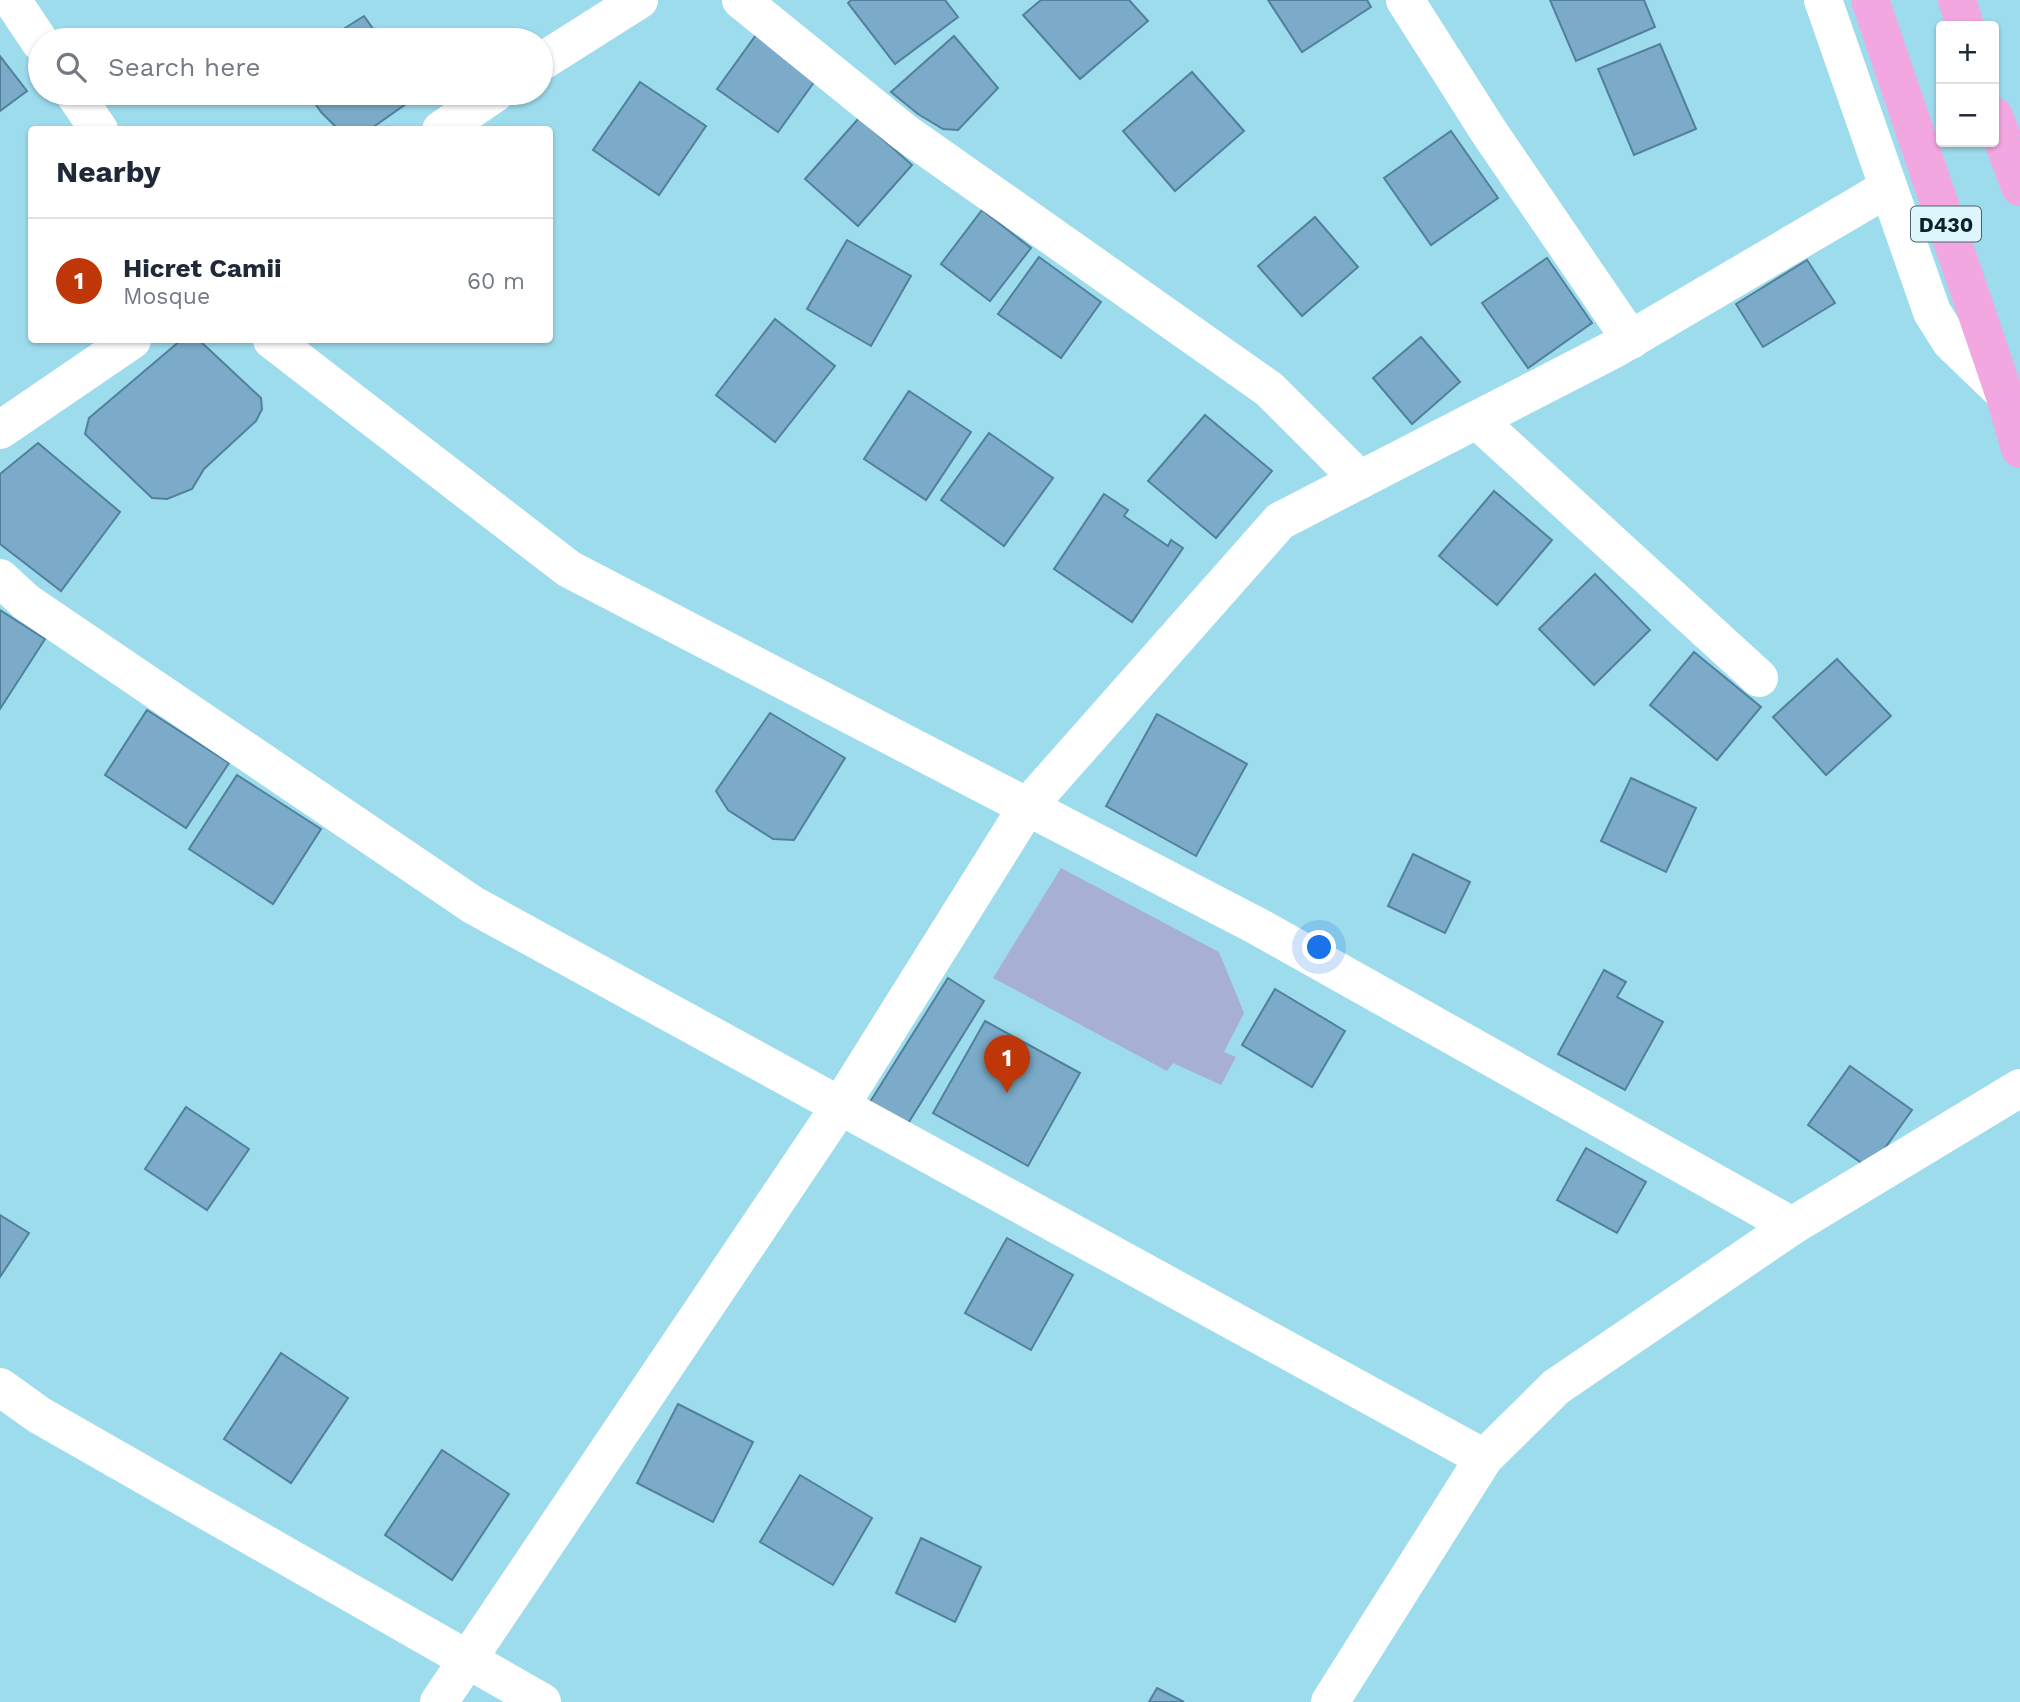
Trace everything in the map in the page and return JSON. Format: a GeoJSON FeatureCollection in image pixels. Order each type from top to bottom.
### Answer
{"type":"FeatureCollection","features":[{"type":"Feature","properties":{"kind":"highway","name":"D430"},"geometry":{"type":"LineString","coordinates":[[1870,0],[2004,393],[2020,449]]}},
{"type":"Feature","properties":{"kind":"highway"},"geometry":{"type":"LineString","coordinates":[[1957,0],[1963,21]]}},
{"type":"Feature","properties":{"kind":"highway"},"geometry":{"type":"LineString","coordinates":[[1999,130],[2020,187]]}},
{"type":"Feature","properties":{"kind":"street"},"geometry":{"type":"LineString","coordinates":[[12,0],[31,28]]}},
{"type":"Feature","properties":{"kind":"street"},"geometry":{"type":"LineString","coordinates":[[553,54],[639,0]]}},
{"type":"Feature","properties":{"kind":"street"},"geometry":{"type":"LineString","coordinates":[[741,0],[904,132],[1269,389],[1360,480]]}},
{"type":"Feature","properties":{"kind":"street"},"geometry":{"type":"LineString","coordinates":[[1405,0],[1489,132],[1630,340]]}},
{"type":"Feature","properties":{"kind":"street"},"geometry":{"type":"LineString","coordinates":[[1824,0],[1925,295],[1951,342],[2004,393]]}},
{"type":"Feature","properties":{"kind":"street"},"geometry":{"type":"LineString","coordinates":[[82,105],[96,126]]}},
{"type":"Feature","properties":{"kind":"street"},"geometry":{"type":"LineString","coordinates":[[446,126],[477,105]]}},
{"type":"Feature","properties":{"kind":"street"},"geometry":{"type":"LineString","coordinates":[[439,1702],[839,1106],[1027,807],[1280,521],[1630,340],[1888,188]]}},
{"type":"Feature","properties":{"kind":"street"},"geometry":{"type":"LineString","coordinates":[[0,430],[128,343]]}},
{"type":"Feature","properties":{"kind":"street"},"geometry":{"type":"LineString","coordinates":[[276,343],[569,569],[1257,926],[1792,1226]]}},
{"type":"Feature","properties":{"kind":"street"},"geometry":{"type":"LineString","coordinates":[[1477,420],[1759,678]]}},
{"type":"Feature","properties":{"kind":"street"},"geometry":{"type":"LineString","coordinates":[[0,578],[26,602],[473,905],[1484,1458]]}},
{"type":"Feature","properties":{"kind":"street"},"geometry":{"type":"LineString","coordinates":[[1330,1702],[1484,1458],[1556,1387],[1792,1226],[2020,1088]]}},
{"type":"Feature","properties":{"kind":"street"},"geometry":{"type":"LineString","coordinates":[[0,1387],[38,1415],[542,1702]]}},
{"type":"Feature","properties":{"kind":"shaded area"},"geometry":{"type":"Polygon","coordinates":[[[1061,868],[1219,952],[1244,1013],[1224,1052],[1236,1057],[1221,1085],[1173,1063],[1167,1071],[993,978],[1061,868]]]}},
{"type":"Feature","properties":{"kind":"building"},"geometry":{"type":"Polygon","coordinates":[[[851,0],[945,0],[958,17],[895,64],[848,3],[851,0]]]}},
{"type":"Feature","properties":{"kind":"building"},"geometry":{"type":"Polygon","coordinates":[[[1041,0],[1129,0],[1148,21],[1080,79],[1023,15],[1041,0]]]}},
{"type":"Feature","properties":{"kind":"building"},"geometry":{"type":"Polygon","coordinates":[[[1268,0],[1367,0],[1371,7],[1302,52],[1268,0]]]}},
{"type":"Feature","properties":{"kind":"building"},"geometry":{"type":"Polygon","coordinates":[[[1550,0],[1644,0],[1655,27],[1576,61],[1550,0]]]}},
{"type":"Feature","properties":{"kind":"building"},"geometry":{"type":"Polygon","coordinates":[[[364,16],[372,28],[345,28],[364,16]]]}},
{"type":"Feature","properties":{"kind":"building"},"geometry":{"type":"Polygon","coordinates":[[[756,35],[817,78],[778,132],[717,89],[756,35]]]}},
{"type":"Feature","properties":{"kind":"building"},"geometry":{"type":"Polygon","coordinates":[[[954,36],[998,88],[958,130],[943,129],[918,114],[891,92],[954,36]]]}},
{"type":"Feature","properties":{"kind":"building"},"geometry":{"type":"Polygon","coordinates":[[[1660,44],[1696,129],[1634,155],[1598,69],[1660,44]]]}},
{"type":"Feature","properties":{"kind":"building"},"geometry":{"type":"Polygon","coordinates":[[[0,56],[27,91],[0,111],[0,56]]]}},
{"type":"Feature","properties":{"kind":"building"},"geometry":{"type":"Polygon","coordinates":[[[1192,72],[1244,131],[1175,191],[1123,131],[1192,72]]]}},
{"type":"Feature","properties":{"kind":"building"},"geometry":{"type":"Polygon","coordinates":[[[640,82],[706,126],[659,195],[593,150],[640,82]]]}},
{"type":"Feature","properties":{"kind":"building"},"geometry":{"type":"Polygon","coordinates":[[[316,105],[404,105],[375,126],[335,126],[316,105]]]}},
{"type":"Feature","properties":{"kind":"building"},"geometry":{"type":"Polygon","coordinates":[[[859,118],[912,165],[858,226],[805,179],[859,118]]]}},
{"type":"Feature","properties":{"kind":"building"},"geometry":{"type":"Polygon","coordinates":[[[1451,131],[1498,198],[1431,245],[1384,178],[1451,131]]]}},
{"type":"Feature","properties":{"kind":"building"},"geometry":{"type":"Polygon","coordinates":[[[982,210],[1031,248],[990,301],[941,264],[982,210]]]}},
{"type":"Feature","properties":{"kind":"building"},"geometry":{"type":"Polygon","coordinates":[[[1315,217],[1358,267],[1302,316],[1258,266],[1315,217]]]}},
{"type":"Feature","properties":{"kind":"building"},"geometry":{"type":"Polygon","coordinates":[[[847,240],[911,276],[871,346],[807,309],[847,240]]]}},
{"type":"Feature","properties":{"kind":"building"},"geometry":{"type":"Polygon","coordinates":[[[1039,257],[1101,302],[1061,358],[998,314],[1039,257]]]}},
{"type":"Feature","properties":{"kind":"building"},"geometry":{"type":"Polygon","coordinates":[[[1547,258],[1592,323],[1528,368],[1482,303],[1547,258]]]}},
{"type":"Feature","properties":{"kind":"building"},"geometry":{"type":"Polygon","coordinates":[[[1807,260],[1835,303],[1763,347],[1736,304],[1807,260]]]}},
{"type":"Feature","properties":{"kind":"building"},"geometry":{"type":"Polygon","coordinates":[[[775,319],[835,366],[775,442],[716,395],[775,319]]]}},
{"type":"Feature","properties":{"kind":"building"},"geometry":{"type":"Polygon","coordinates":[[[1421,337],[1460,382],[1412,424],[1373,378],[1421,337]]]}},
{"type":"Feature","properties":{"kind":"building"},"geometry":{"type":"Polygon","coordinates":[[[177,343],[202,343],[261,398],[262,409],[256,421],[204,469],[192,489],[167,499],[152,498],[85,434],[89,418],[177,343]]]}},
{"type":"Feature","properties":{"kind":"building"},"geometry":{"type":"Polygon","coordinates":[[[909,391],[971,432],[926,500],[864,459],[909,391]]]}},
{"type":"Feature","properties":{"kind":"building"},"geometry":{"type":"Polygon","coordinates":[[[1205,415],[1272,471],[1216,538],[1148,481],[1205,415]]]}},
{"type":"Feature","properties":{"kind":"building"},"geometry":{"type":"Polygon","coordinates":[[[989,433],[1053,478],[1004,546],[941,500],[989,433]]]}},
{"type":"Feature","properties":{"kind":"building"},"geometry":{"type":"Polygon","coordinates":[[[38,443],[120,512],[61,591],[0,544],[0,474],[38,443]]]}},
{"type":"Feature","properties":{"kind":"building"},"geometry":{"type":"Polygon","coordinates":[[[1494,491],[1552,540],[1497,605],[1439,556],[1494,491]]]}},
{"type":"Feature","properties":{"kind":"building"},"geometry":{"type":"Polygon","coordinates":[[[1104,494],[1128,510],[1124,516],[1168,546],[1171,540],[1183,548],[1132,622],[1054,569],[1104,494]]]}},
{"type":"Feature","properties":{"kind":"building"},"geometry":{"type":"Polygon","coordinates":[[[1595,574],[1650,630],[1594,685],[1539,629],[1595,574]]]}},
{"type":"Feature","properties":{"kind":"building"},"geometry":{"type":"Polygon","coordinates":[[[0,610],[45,639],[0,709],[0,610]]]}},
{"type":"Feature","properties":{"kind":"building"},"geometry":{"type":"Polygon","coordinates":[[[1694,652],[1761,707],[1717,760],[1650,705],[1694,652]]]}},
{"type":"Feature","properties":{"kind":"building"},"geometry":{"type":"Polygon","coordinates":[[[1837,659],[1891,716],[1826,775],[1773,717],[1837,659]]]}},
{"type":"Feature","properties":{"kind":"building"},"geometry":{"type":"Polygon","coordinates":[[[147,710],[229,763],[186,828],[105,775],[147,710]]]}},
{"type":"Feature","properties":{"kind":"building"},"geometry":{"type":"Polygon","coordinates":[[[770,713],[845,758],[794,840],[773,839],[728,810],[716,791],[770,713]]]}},
{"type":"Feature","properties":{"kind":"building"},"geometry":{"type":"Polygon","coordinates":[[[1157,714],[1247,764],[1196,856],[1106,806],[1157,714]]]}},
{"type":"Feature","properties":{"kind":"building"},"geometry":{"type":"Polygon","coordinates":[[[237,775],[321,829],[273,904],[189,849],[237,775]]]}},
{"type":"Feature","properties":{"kind":"building"},"geometry":{"type":"Polygon","coordinates":[[[1631,778],[1696,808],[1666,872],[1601,841],[1631,778]]]}},
{"type":"Feature","properties":{"kind":"building"},"geometry":{"type":"Polygon","coordinates":[[[1413,854],[1470,882],[1445,933],[1388,906],[1413,854]]]}},
{"type":"Feature","properties":{"kind":"building"},"geometry":{"type":"Polygon","coordinates":[[[1604,970],[1626,982],[1617,997],[1663,1022],[1625,1090],[1558,1054],[1604,970]]]}},
{"type":"Feature","properties":{"kind":"building"},"geometry":{"type":"Polygon","coordinates":[[[948,978],[984,1001],[907,1125],[870,1102],[948,978]]]}},
{"type":"Feature","properties":{"kind":"building"},"geometry":{"type":"Polygon","coordinates":[[[1275,989],[1345,1031],[1312,1087],[1242,1045],[1275,989]]]}},
{"type":"Feature","properties":{"kind":"building"},"geometry":{"type":"Polygon","coordinates":[[[985,1021],[1080,1073],[1028,1166],[933,1113],[985,1021]]]}},
{"type":"Feature","properties":{"kind":"building"},"geometry":{"type":"Polygon","coordinates":[[[1850,1066],[1912,1110],[1870,1169],[1808,1125],[1850,1066]]]}},
{"type":"Feature","properties":{"kind":"building"},"geometry":{"type":"Polygon","coordinates":[[[186,1107],[249,1149],[207,1210],[145,1169],[186,1107]]]}},
{"type":"Feature","properties":{"kind":"building"},"geometry":{"type":"Polygon","coordinates":[[[1586,1148],[1646,1182],[1617,1233],[1557,1200],[1586,1148]]]}},
{"type":"Feature","properties":{"kind":"building"},"geometry":{"type":"Polygon","coordinates":[[[0,1215],[29,1233],[0,1277],[0,1215]]]}},
{"type":"Feature","properties":{"kind":"building"},"geometry":{"type":"Polygon","coordinates":[[[1007,1238],[1073,1275],[1031,1350],[965,1313],[1007,1238]]]}},
{"type":"Feature","properties":{"kind":"building"},"geometry":{"type":"Polygon","coordinates":[[[281,1353],[348,1398],[291,1483],[224,1439],[281,1353]]]}},
{"type":"Feature","properties":{"kind":"building"},"geometry":{"type":"Polygon","coordinates":[[[678,1404],[753,1442],[713,1522],[637,1483],[678,1404]]]}},
{"type":"Feature","properties":{"kind":"building"},"geometry":{"type":"Polygon","coordinates":[[[442,1450],[509,1494],[452,1580],[385,1535],[442,1450]]]}},
{"type":"Feature","properties":{"kind":"building"},"geometry":{"type":"Polygon","coordinates":[[[800,1475],[872,1518],[833,1585],[760,1542],[800,1475]]]}},
{"type":"Feature","properties":{"kind":"building"},"geometry":{"type":"Polygon","coordinates":[[[921,1538],[981,1567],[955,1622],[896,1593],[921,1538]]]}},
{"type":"Feature","properties":{"kind":"building"},"geometry":{"type":"Polygon","coordinates":[[[1157,1688],[1184,1702],[1149,1702],[1157,1688]]]}},
{"type":"Feature","properties":{"kind":"place","name":"Hicret Camii"},"geometry":{"type":"Point","coordinates":[1007,1093]}}]}
